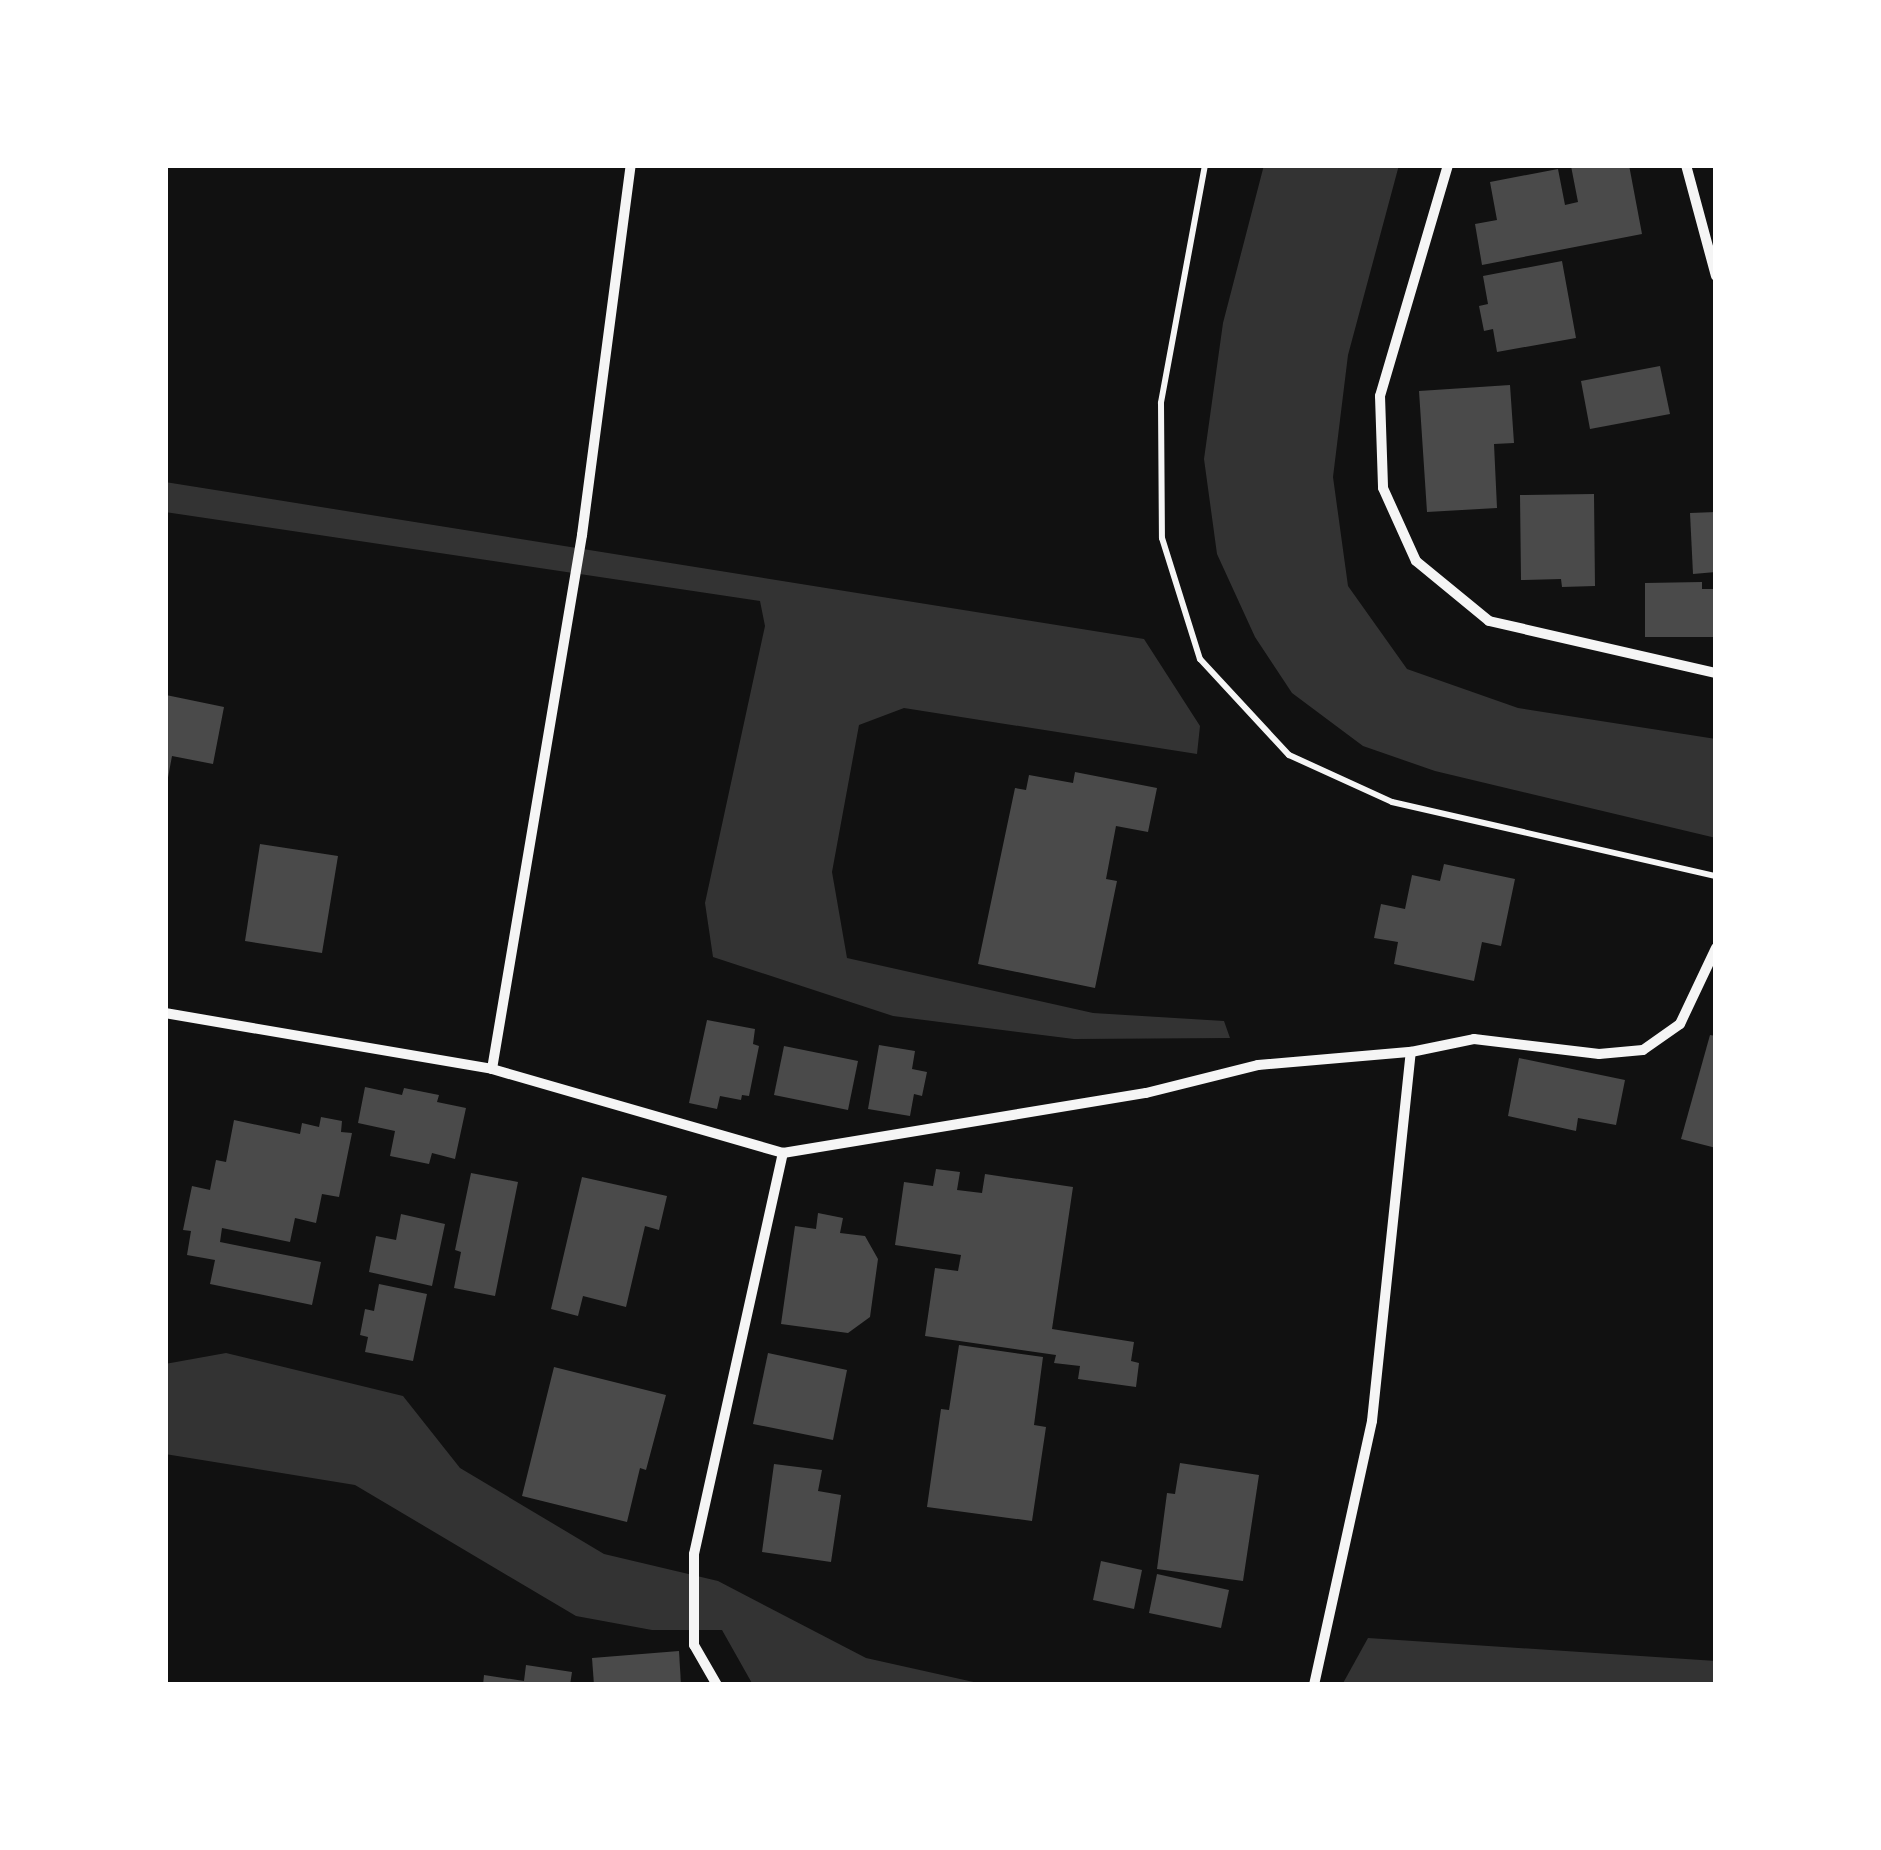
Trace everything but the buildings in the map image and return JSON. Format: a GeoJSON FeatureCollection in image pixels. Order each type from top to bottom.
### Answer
{"type":"FeatureCollection","features":[{"type":"Feature","properties":{"kind":"street"},"geometry":{"type":"LineString","coordinates":[[492,1069],[582,534],[631,165]]}},
{"type":"Feature","properties":{"kind":"street"},"geometry":{"type":"LineString","coordinates":[[1448,165],[1380,396],[1384,488],[1416,560],[1488,622],[1716,674]]}},
{"type":"Feature","properties":{"kind":"street"},"geometry":{"type":"LineString","coordinates":[[1686,165],[1716,276]]}},
{"type":"Feature","properties":{"kind":"street"},"geometry":{"type":"LineString","coordinates":[[165,1013],[492,1069],[783,1153],[1146,1093],[1258,1065],[1411,1052],[1474,1038],[1600,1054],[1643,1050],[1680,1024],[1716,948]]}},
{"type":"Feature","properties":{"kind":"street"},"geometry":{"type":"LineString","coordinates":[[1315,1681],[1372,1421],[1411,1052]]}},
{"type":"Feature","properties":{"kind":"street"},"geometry":{"type":"LineString","coordinates":[[717,1685],[694,1645],[694,1554],[783,1153]]}},
{"type":"Feature","properties":{"kind":"path"},"geometry":{"type":"LineString","coordinates":[[1205,165],[1161,403],[1162,538],[1200,659],[1289,755],[1392,802],[1716,876]]}},
{"type":"Feature","properties":{"kind":"shaded area"},"geometry":{"type":"Polygon","coordinates":[[[1264,165],[1399,165],[1348,355],[1333,477],[1348,586],[1407,669],[1518,708],[1716,739],[1716,838],[1435,771],[1363,746],[1292,693],[1255,637],[1217,554],[1204,459],[1223,323],[1264,165]]]}},
{"type":"Feature","properties":{"kind":"shaded area"},"geometry":{"type":"Polygon","coordinates":[[[165,482],[1144,639],[1200,726],[1197,754],[904,708],[859,725],[832,872],[847,958],[1093,1013],[1224,1021],[1230,1038],[1074,1039],[893,1016],[713,957],[705,903],[765,626],[760,601],[165,512],[165,482]]]}},
{"type":"Feature","properties":{"kind":"shaded area"},"geometry":{"type":"Polygon","coordinates":[[[226,1353],[403,1396],[460,1468],[604,1554],[718,1581],[866,1658],[987,1685],[753,1685],[722,1630],[652,1630],[576,1616],[355,1485],[165,1454],[165,1364],[226,1353]]]}},
{"type":"Feature","properties":{"kind":"shaded area"},"geometry":{"type":"Polygon","coordinates":[[[1368,1638],[1716,1661],[1716,1685],[1342,1685],[1368,1638]]]}}]}
